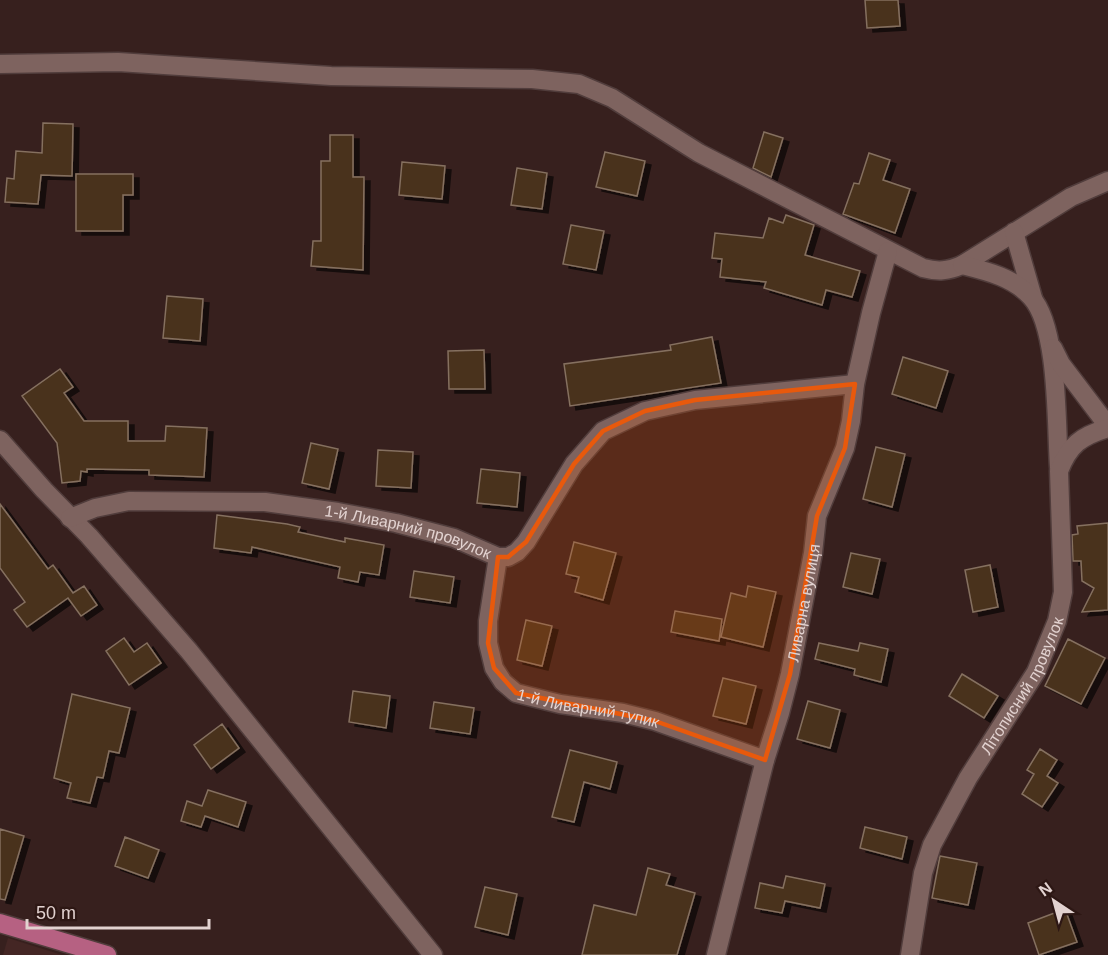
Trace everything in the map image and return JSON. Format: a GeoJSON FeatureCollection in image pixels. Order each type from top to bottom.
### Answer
{"type":"FeatureCollection","features":[{"type":"Feature","properties":{"kind":"main road"},"geometry":{"type":"LineString","coordinates":[[0,923],[107,955]]}},
{"type":"Feature","properties":{"kind":"street"},"geometry":{"type":"LineString","coordinates":[[0,64],[118,62],[331,76],[532,79],[579,84],[612,98],[699,153],[888,251],[931,270],[950,270],[962,265],[1071,197],[1108,182]]}},
{"type":"Feature","properties":{"kind":"street"},"geometry":{"type":"LineString","coordinates":[[1014,231],[1033,298],[1042,315],[1052,347],[1061,364],[1108,427],[1081,439],[1065,455],[1059,471]]}},
{"type":"Feature","properties":{"kind":"street","name":"Ливарна вулиця"},"geometry":{"type":"LineString","coordinates":[[716,955],[765,760],[790,674],[813,553],[817,516],[845,447],[851,421],[855,384],[888,251]]}},
{"type":"Feature","properties":{"kind":"street"},"geometry":{"type":"LineString","coordinates":[[962,265],[990,272],[1010,281],[1033,298]]}},
{"type":"Feature","properties":{"kind":"street","name":"Літописний провулок"},"geometry":{"type":"LineString","coordinates":[[910,955],[923,873],[932,845],[968,778],[1036,672],[1057,621],[1063,592],[1052,347]]}},
{"type":"Feature","properties":{"kind":"street","name":"1-й Ливарний провулок"},"geometry":{"type":"LineString","coordinates":[[70,518],[95,508],[129,501],[265,502],[338,512],[406,526],[454,538],[498,557],[508,558],[526,542],[574,464],[603,431],[645,411],[695,400],[855,384]]}},
{"type":"Feature","properties":{"kind":"street"},"geometry":{"type":"LineString","coordinates":[[0,440],[89,536],[189,651],[433,955]]}},
{"type":"Feature","properties":{"kind":"street","name":"1-й Ливарний тупик"},"geometry":{"type":"LineString","coordinates":[[498,557],[488,621],[488,644],[494,668],[502,682],[516,693],[561,704],[623,713],[655,721],[765,760]]}},
{"type":"Feature","properties":{"kind":"highlighted area"},"geometry":{"type":"Polygon","coordinates":[[[855,384],[845,448],[817,516],[790,674],[765,760],[655,721],[516,693],[494,668],[488,643],[498,557],[508,557],[526,542],[574,464],[603,431],[645,411],[695,400],[855,384]]]}},
{"type":"Feature","properties":{"kind":"shaded area"},"geometry":{"type":"Polygon","coordinates":[[[8,938],[62,955],[3,955],[8,938]]]}},
{"type":"Feature","properties":{"kind":"building"},"geometry":{"type":"Polygon","coordinates":[[[865,0],[898,0],[900,26],[867,28],[865,0]]]}},
{"type":"Feature","properties":{"kind":"building"},"geometry":{"type":"Polygon","coordinates":[[[43,123],[73,124],[72,176],[41,175],[38,204],[5,202],[7,178],[14,179],[16,151],[42,153],[43,123]]]}},
{"type":"Feature","properties":{"kind":"building"},"geometry":{"type":"Polygon","coordinates":[[[764,132],[783,138],[771,177],[753,168],[764,132]]]}},
{"type":"Feature","properties":{"kind":"building"},"geometry":{"type":"Polygon","coordinates":[[[330,135],[353,135],[353,177],[364,177],[363,270],[311,266],[313,241],[321,241],[321,161],[330,161],[330,135]]]}},
{"type":"Feature","properties":{"kind":"building"},"geometry":{"type":"Polygon","coordinates":[[[605,152],[645,161],[637,196],[596,187],[605,152]]]}},
{"type":"Feature","properties":{"kind":"building"},"geometry":{"type":"Polygon","coordinates":[[[869,153],[890,160],[883,180],[910,189],[895,233],[843,214],[854,183],[859,184],[869,153]]]}},
{"type":"Feature","properties":{"kind":"building"},"geometry":{"type":"Polygon","coordinates":[[[402,162],[445,166],[442,199],[399,195],[402,162]]]}},
{"type":"Feature","properties":{"kind":"building"},"geometry":{"type":"Polygon","coordinates":[[[517,168],[547,173],[542,209],[511,205],[517,168]]]}},
{"type":"Feature","properties":{"kind":"building"},"geometry":{"type":"Polygon","coordinates":[[[76,174],[133,174],[133,195],[123,195],[123,231],[76,231],[76,174]]]}},
{"type":"Feature","properties":{"kind":"building"},"geometry":{"type":"Polygon","coordinates":[[[786,215],[814,225],[805,255],[860,271],[852,297],[826,290],[822,305],[764,288],[766,282],[720,277],[722,259],[712,258],[715,233],[763,238],[769,218],[783,223],[786,215]]]}},
{"type":"Feature","properties":{"kind":"building"},"geometry":{"type":"Polygon","coordinates":[[[571,225],[604,231],[596,270],[563,264],[571,225]]]}},
{"type":"Feature","properties":{"kind":"building"},"geometry":{"type":"Polygon","coordinates":[[[167,296],[203,299],[200,341],[163,338],[167,296]]]}},
{"type":"Feature","properties":{"kind":"building"},"geometry":{"type":"Polygon","coordinates":[[[712,337],[721,383],[570,406],[564,364],[671,350],[670,345],[712,337]]]}},
{"type":"Feature","properties":{"kind":"building"},"geometry":{"type":"Polygon","coordinates":[[[484,350],[485,389],[449,389],[448,351],[484,350]]]}},
{"type":"Feature","properties":{"kind":"building"},"geometry":{"type":"Polygon","coordinates":[[[903,357],[948,371],[936,408],[892,394],[903,357]]]}},
{"type":"Feature","properties":{"kind":"building"},"geometry":{"type":"Polygon","coordinates":[[[60,369],[73,387],[64,393],[84,421],[128,421],[128,441],[165,441],[166,426],[207,428],[204,477],[149,475],[149,470],[87,469],[87,472],[81,471],[80,481],[62,483],[57,443],[22,396],[60,369]]]}},
{"type":"Feature","properties":{"kind":"building"},"geometry":{"type":"Polygon","coordinates":[[[311,443],[338,449],[329,489],[302,483],[311,443]]]}},
{"type":"Feature","properties":{"kind":"building"},"geometry":{"type":"Polygon","coordinates":[[[876,447],[905,454],[892,507],[863,499],[876,447]]]}},
{"type":"Feature","properties":{"kind":"building"},"geometry":{"type":"Polygon","coordinates":[[[378,450],[413,452],[411,488],[376,486],[378,450]]]}},
{"type":"Feature","properties":{"kind":"building"},"geometry":{"type":"Polygon","coordinates":[[[481,469],[520,473],[517,507],[477,503],[481,469]]]}},
{"type":"Feature","properties":{"kind":"building"},"geometry":{"type":"Polygon","coordinates":[[[0,504],[48,569],[53,565],[73,593],[84,586],[97,605],[81,616],[68,598],[27,627],[14,610],[25,602],[0,568],[0,504]]]}},
{"type":"Feature","properties":{"kind":"building"},"geometry":{"type":"Polygon","coordinates":[[[217,515],[287,524],[300,527],[298,532],[345,542],[345,538],[384,545],[379,575],[360,572],[358,582],[338,578],[340,567],[252,547],[251,553],[214,548],[217,515]]]}},
{"type":"Feature","properties":{"kind":"building"},"geometry":{"type":"Polygon","coordinates":[[[1108,523],[1108,610],[1082,612],[1094,588],[1082,581],[1081,561],[1073,561],[1072,535],[1078,534],[1077,526],[1108,523]]]}},
{"type":"Feature","properties":{"kind":"building"},"geometry":{"type":"Polygon","coordinates":[[[574,542],[616,553],[603,600],[575,592],[579,577],[566,574],[574,542]]]}},
{"type":"Feature","properties":{"kind":"building"},"geometry":{"type":"Polygon","coordinates":[[[851,553],[880,559],[872,594],[843,587],[851,553]]]}},
{"type":"Feature","properties":{"kind":"building"},"geometry":{"type":"Polygon","coordinates":[[[990,565],[998,607],[973,612],[965,570],[990,565]]]}},
{"type":"Feature","properties":{"kind":"building"},"geometry":{"type":"Polygon","coordinates":[[[414,571],[454,577],[450,603],[410,597],[414,571]]]}},
{"type":"Feature","properties":{"kind":"building"},"geometry":{"type":"Polygon","coordinates":[[[748,586],[776,592],[763,647],[721,637],[731,593],[746,597],[748,586]]]}},
{"type":"Feature","properties":{"kind":"building"},"geometry":{"type":"Polygon","coordinates":[[[675,611],[722,619],[719,641],[671,632],[675,611]]]}},
{"type":"Feature","properties":{"kind":"building"},"geometry":{"type":"Polygon","coordinates":[[[526,620],[552,626],[542,666],[517,660],[526,620]]]}},
{"type":"Feature","properties":{"kind":"building"},"geometry":{"type":"Polygon","coordinates":[[[124,638],[134,652],[147,643],[161,663],[129,685],[106,651],[124,638]]]}},
{"type":"Feature","properties":{"kind":"building"},"geometry":{"type":"Polygon","coordinates":[[[1068,639],[1105,658],[1081,704],[1045,686],[1068,639]]]}},
{"type":"Feature","properties":{"kind":"building"},"geometry":{"type":"Polygon","coordinates":[[[819,643],[858,651],[860,643],[888,649],[881,682],[854,675],[855,669],[815,659],[819,643]]]}},
{"type":"Feature","properties":{"kind":"building"},"geometry":{"type":"Polygon","coordinates":[[[962,674],[998,696],[984,718],[949,696],[962,674]]]}},
{"type":"Feature","properties":{"kind":"building"},"geometry":{"type":"Polygon","coordinates":[[[723,678],[756,686],[746,724],[713,716],[723,678]]]}},
{"type":"Feature","properties":{"kind":"building"},"geometry":{"type":"Polygon","coordinates":[[[353,691],[390,696],[386,728],[349,722],[353,691]]]}},
{"type":"Feature","properties":{"kind":"building"},"geometry":{"type":"Polygon","coordinates":[[[72,694],[130,708],[119,753],[109,751],[103,778],[97,777],[90,803],[67,798],[71,783],[54,778],[72,694]]]}},
{"type":"Feature","properties":{"kind":"building"},"geometry":{"type":"Polygon","coordinates":[[[808,701],[840,710],[830,748],[797,739],[808,701]]]}},
{"type":"Feature","properties":{"kind":"building"},"geometry":{"type":"Polygon","coordinates":[[[434,702],[474,708],[470,734],[430,728],[434,702]]]}},
{"type":"Feature","properties":{"kind":"building"},"geometry":{"type":"Polygon","coordinates":[[[222,724],[239,748],[211,769],[194,745],[222,724]]]}},
{"type":"Feature","properties":{"kind":"building"},"geometry":{"type":"Polygon","coordinates":[[[1040,749],[1057,760],[1047,776],[1058,783],[1042,807],[1022,794],[1034,774],[1027,770],[1040,749]]]}},
{"type":"Feature","properties":{"kind":"building"},"geometry":{"type":"Polygon","coordinates":[[[570,750],[617,762],[610,789],[584,782],[574,822],[552,817],[570,750]]]}},
{"type":"Feature","properties":{"kind":"building"},"geometry":{"type":"Polygon","coordinates":[[[208,790],[246,802],[238,827],[205,816],[201,827],[181,821],[187,801],[202,806],[208,790]]]}},
{"type":"Feature","properties":{"kind":"building"},"geometry":{"type":"Polygon","coordinates":[[[865,827],[907,837],[902,859],[860,848],[865,827]]]}},
{"type":"Feature","properties":{"kind":"building"},"geometry":{"type":"Polygon","coordinates":[[[0,829],[24,836],[5,900],[0,899],[0,829]]]}},
{"type":"Feature","properties":{"kind":"building"},"geometry":{"type":"Polygon","coordinates":[[[125,837],[159,850],[148,878],[115,866],[125,837]]]}},
{"type":"Feature","properties":{"kind":"building"},"geometry":{"type":"Polygon","coordinates":[[[940,856],[977,863],[968,905],[932,898],[940,856]]]}},
{"type":"Feature","properties":{"kind":"building"},"geometry":{"type":"Polygon","coordinates":[[[648,868],[670,874],[666,885],[695,893],[677,955],[582,955],[594,905],[636,915],[648,868]]]}},
{"type":"Feature","properties":{"kind":"building"},"geometry":{"type":"Polygon","coordinates":[[[786,876],[825,884],[820,908],[785,901],[782,913],[755,908],[760,883],[783,888],[786,876]]]}},
{"type":"Feature","properties":{"kind":"building"},"geometry":{"type":"Polygon","coordinates":[[[485,887],[517,894],[508,935],[475,927],[485,887]]]}},
{"type":"Feature","properties":{"kind":"building"},"geometry":{"type":"Polygon","coordinates":[[[1065,909],[1077,942],[1039,955],[1028,923],[1065,909]]]}}]}
